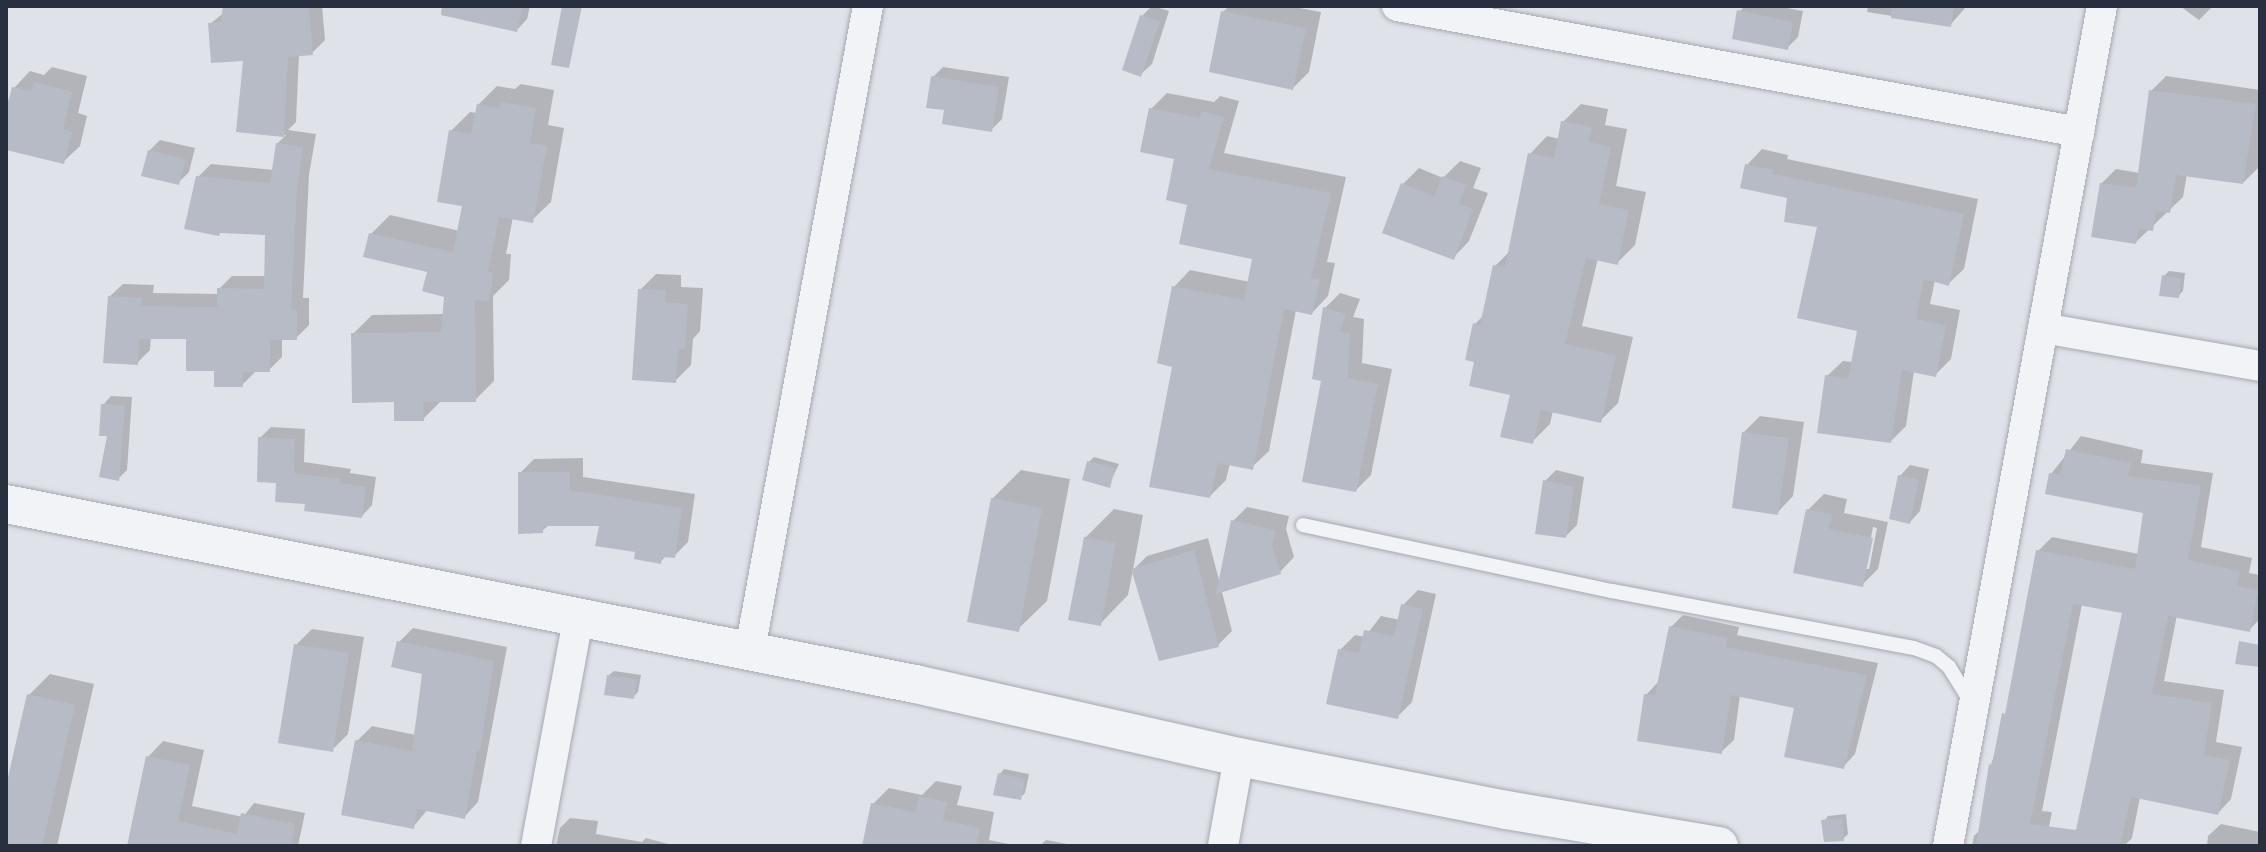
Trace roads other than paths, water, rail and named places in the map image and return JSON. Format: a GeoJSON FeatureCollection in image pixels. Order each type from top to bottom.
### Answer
{"type":"FeatureCollection","features":[{"type":"Feature","properties":{"kind":"street"},"geometry":{"type":"LineString","coordinates":[[750,650],[868,6]]}},
{"type":"Feature","properties":{"kind":"street"},"geometry":{"type":"LineString","coordinates":[[1397,6],[2079,132]]}},
{"type":"Feature","properties":{"kind":"street"},"geometry":{"type":"LineString","coordinates":[[1948,846],[2102,6]]}},
{"type":"Feature","properties":{"kind":"street"},"geometry":{"type":"LineString","coordinates":[[2043,328],[2260,366]]}},
{"type":"Feature","properties":{"kind":"street"},"geometry":{"type":"LineString","coordinates":[[6,504],[578,619],[750,650],[1239,757],[1506,810],[1719,846]]}},
{"type":"Feature","properties":{"kind":"street"},"geometry":{"type":"LineString","coordinates":[[536,846],[578,619]]}},
{"type":"Feature","properties":{"kind":"street"},"geometry":{"type":"LineString","coordinates":[[1223,846],[1239,757]]}},
{"type":"Feature","properties":{"kind":"lane"},"geometry":{"type":"LineString","coordinates":[[1303,525],[1612,591],[1914,648],[1936,656],[1949,667],[1973,709]]}}]}
